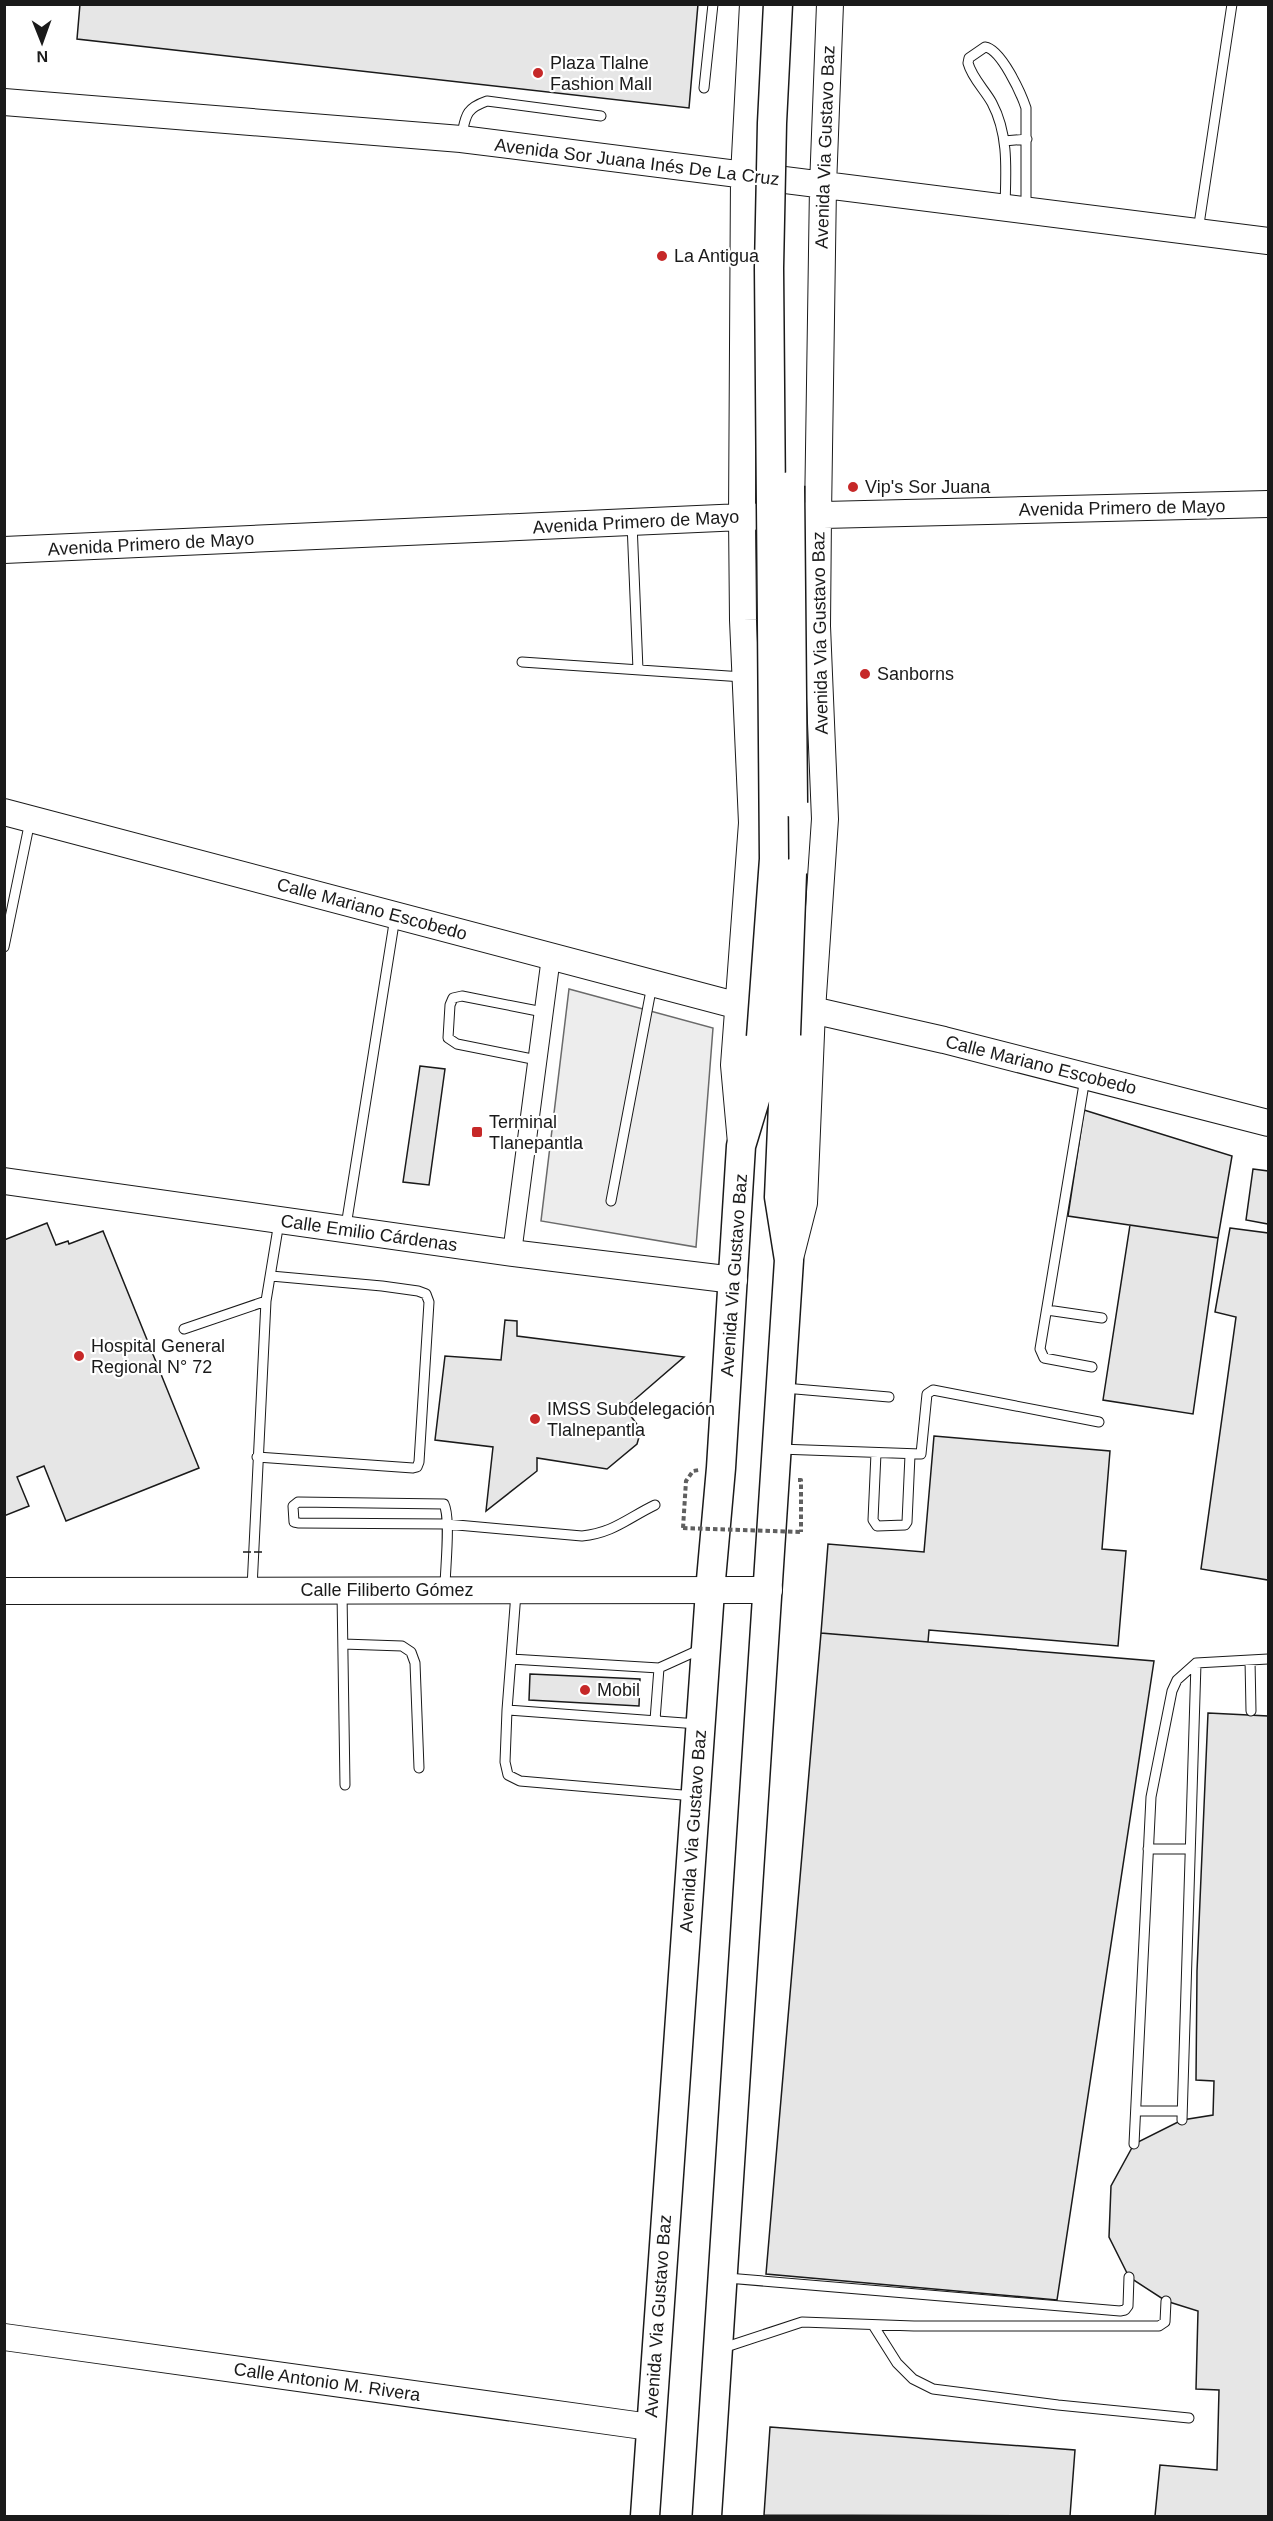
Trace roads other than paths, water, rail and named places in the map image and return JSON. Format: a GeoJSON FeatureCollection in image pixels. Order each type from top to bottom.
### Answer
{"type":"FeatureCollection","features":[{"type":"Feature","properties":{"kind":"main road","name":"Avenida Via Gustavo Baz"},"geometry":{"type":"LineString","coordinates":[[707,2517],[770,1590],[789,1260],[779,1197],[773,1036],[774,859],[769,268],[772,123],[778,4]]}},
{"type":"Feature","properties":{"kind":"main road","name":"Avenida Via Gustavo Baz"},"geometry":{"type":"LineString","coordinates":[[645,2517],[700,1724],[721,1468],[741,1146],[773,1036],[793,840],[787,270],[790,118],[797,4]]}},
{"type":"Feature","properties":{"kind":"street","name":"Avenida Via Gustavo Baz"},"geometry":{"type":"LineString","coordinates":[[741,1146],[734,1065],[752,823],[743,620],[742,517],[744,176],[753,4]]}},
{"type":"Feature","properties":{"kind":"street","name":"Avenida Via Gustavo Baz"},"geometry":{"type":"LineString","coordinates":[[789,1260],[804,1203],[812,1010],[825,819],[818,626],[818,515],[822,186],[831,4]]}},
{"type":"Feature","properties":{"kind":"street","name":"Avenida Sor Juana Inés De La Cruz"},"geometry":{"type":"LineString","coordinates":[[4,102],[461,139],[1269,241]]}},
{"type":"Feature","properties":{"kind":"street","name":"Avenida Primero de Mayo"},"geometry":{"type":"LineString","coordinates":[[4,550],[742,517],[1269,504]]}},
{"type":"Feature","properties":{"kind":"street"},"geometry":{"type":"LineString","coordinates":[[743,620],[774,605],[789,605],[812,614],[818,626]]}},
{"type":"Feature","properties":{"kind":"street","name":"Calle Mariano Escobedo"},"geometry":{"type":"LineString","coordinates":[[4,812],[652,985],[739,1006]]}},
{"type":"Feature","properties":{"kind":"street"},"geometry":{"type":"LineString","coordinates":[[512,1253],[551,957]]}},
{"type":"Feature","properties":{"kind":"street","name":"Calle Mariano Escobedo"},"geometry":{"type":"LineString","coordinates":[[812,1010],[1269,1123]]}},
{"type":"Feature","properties":{"kind":"street","name":"Calle Emilio Cárdenas"},"geometry":{"type":"LineString","coordinates":[[4,1181],[512,1253],[734,1280]]}},
{"type":"Feature","properties":{"kind":"street","name":"Calle Filiberto Gómez"},"geometry":{"type":"LineString","coordinates":[[4,1591],[770,1590]]}},
{"type":"Feature","properties":{"kind":"street","name":"Calle Antonio M. Rivera"},"geometry":{"type":"LineString","coordinates":[[4,2337],[650,2427]]}},
{"type":"Feature","properties":{"kind":"lane"},"geometry":{"type":"LineString","coordinates":[[704,88],[713,4]]}},
{"type":"Feature","properties":{"kind":"lane"},"geometry":{"type":"LineString","coordinates":[[1198,231],[1232,4]]}},
{"type":"Feature","properties":{"kind":"lane"},"geometry":{"type":"LineString","coordinates":[[985,47],[995,51],[1021,93],[1026,108],[1027,140],[1015,209],[1004,141],[992,104],[968,63],[969,58],[985,47]]}},
{"type":"Feature","properties":{"kind":"lane"},"geometry":{"type":"LineString","coordinates":[[461,139],[467,113],[473,106],[487,101],[601,116]]}},
{"type":"Feature","properties":{"kind":"lane"},"geometry":{"type":"LineString","coordinates":[[1004,141],[1027,140]]}},
{"type":"Feature","properties":{"kind":"lane"},"geometry":{"type":"LineString","coordinates":[[632,522],[638,670]]}},
{"type":"Feature","properties":{"kind":"lane"},"geometry":{"type":"LineString","coordinates":[[522,662],[746,678]]}},
{"type":"Feature","properties":{"kind":"lane"},"geometry":{"type":"LineString","coordinates":[[4,947],[30,819]]}},
{"type":"Feature","properties":{"kind":"lane"},"geometry":{"type":"LineString","coordinates":[[345,1230],[396,915]]}},
{"type":"Feature","properties":{"kind":"lane"},"geometry":{"type":"LineString","coordinates":[[611,1201],[652,985]]}},
{"type":"Feature","properties":{"kind":"lane"},"geometry":{"type":"LineString","coordinates":[[537,1060],[457,1044],[448,1038],[450,1005],[453,998],[462,996],[543,1012]]}},
{"type":"Feature","properties":{"kind":"lane"},"geometry":{"type":"LineString","coordinates":[[1086,1076],[1040,1349],[1044,1358],[1092,1367]]}},
{"type":"Feature","properties":{"kind":"lane"},"geometry":{"type":"LineString","coordinates":[[252,1590],[266,1301],[280,1220]]}},
{"type":"Feature","properties":{"kind":"lane"},"geometry":{"type":"LineString","coordinates":[[257,1457],[413,1468],[417,1467],[419,1462],[429,1302],[426,1294],[400,1288],[271,1276]]}},
{"type":"Feature","properties":{"kind":"lane"},"geometry":{"type":"LineString","coordinates":[[184,1329],[266,1301]]}},
{"type":"Feature","properties":{"kind":"lane"},"geometry":{"type":"LineString","coordinates":[[1047,1310],[1102,1318]]}},
{"type":"Feature","properties":{"kind":"lane"},"geometry":{"type":"LineString","coordinates":[[782,1388],[889,1397]]}},
{"type":"Feature","properties":{"kind":"lane"},"geometry":{"type":"LineString","coordinates":[[778,1449],[921,1454],[927,1394],[933,1390],[1099,1422]]}},
{"type":"Feature","properties":{"kind":"lane"},"geometry":{"type":"LineString","coordinates":[[876,1453],[873,1520],[877,1526],[900,1527],[905,1526],[907,1522],[910,1455]]}},
{"type":"Feature","properties":{"kind":"lane"},"geometry":{"type":"LineString","coordinates":[[444,1590],[446,1524],[446,1507],[441,1503],[298,1503],[293,1506],[294,1522],[299,1523],[446,1524],[582,1536],[616,1528],[655,1505]]}},
{"type":"Feature","properties":{"kind":"lane"},"geometry":{"type":"LineString","coordinates":[[342,1590],[345,1785]]}},
{"type":"Feature","properties":{"kind":"lane"},"geometry":{"type":"LineString","coordinates":[[517,1590],[507,1710],[505,1762],[508,1774],[520,1781],[695,1796]]}},
{"type":"Feature","properties":{"kind":"lane"},"geometry":{"type":"LineString","coordinates":[[343,1644],[402,1646],[411,1652],[415,1663],[419,1768]]}},
{"type":"Feature","properties":{"kind":"lane"},"geometry":{"type":"LineString","coordinates":[[512,1659],[659,1668],[706,1646]]}},
{"type":"Feature","properties":{"kind":"lane"},"geometry":{"type":"LineString","coordinates":[[1134,2144],[1151,1797],[1172,1691],[1177,1680],[1196,1663],[1269,1659]]}},
{"type":"Feature","properties":{"kind":"lane"},"geometry":{"type":"LineString","coordinates":[[1250,1660],[1251,1711]]}},
{"type":"Feature","properties":{"kind":"lane"},"geometry":{"type":"LineString","coordinates":[[1136,2111],[1182,2115],[1196,1663]]}},
{"type":"Feature","properties":{"kind":"lane"},"geometry":{"type":"LineString","coordinates":[[655,1720],[659,1668]]}},
{"type":"Feature","properties":{"kind":"lane"},"geometry":{"type":"LineString","coordinates":[[507,1710],[700,1724]]}},
{"type":"Feature","properties":{"kind":"lane"},"geometry":{"type":"LineString","coordinates":[[1148,1849],[1190,1849]]}},
{"type":"Feature","properties":{"kind":"lane"},"geometry":{"type":"LineString","coordinates":[[723,2278],[1120,2311],[1125,2310],[1128,2306],[1129,2277]]}},
{"type":"Feature","properties":{"kind":"lane"},"geometry":{"type":"LineString","coordinates":[[717,2349],[802,2322],[873,2325],[1159,2326],[1165,2322],[1166,2301]]}},
{"type":"Feature","properties":{"kind":"lane"},"geometry":{"type":"LineString","coordinates":[[873,2325],[897,2363],[913,2379],[933,2389],[1058,2406],[1189,2418]]}},
{"type":"Feature","properties":{"kind":"place","name":"Plaza Tlalne Fashion Mall"},"geometry":{"type":"Point","coordinates":[538,73]}},
{"type":"Feature","properties":{"kind":"place","name":"La Antigua"},"geometry":{"type":"Point","coordinates":[662,256]}},
{"type":"Feature","properties":{"kind":"place","name":"Vip's Sor Juana"},"geometry":{"type":"Point","coordinates":[853,487]}},
{"type":"Feature","properties":{"kind":"place","name":"Sanborns"},"geometry":{"type":"Point","coordinates":[865,674]}},
{"type":"Feature","properties":{"kind":"place","name":"Terminal Tlanepantla"},"geometry":{"type":"Point","coordinates":[477,1132]}},
{"type":"Feature","properties":{"kind":"place","name":"Hospital General Regional N° 72"},"geometry":{"type":"Point","coordinates":[79,1356]}},
{"type":"Feature","properties":{"kind":"place","name":"IMSS Subdelegación Tlalnepantla"},"geometry":{"type":"Point","coordinates":[535,1419]}},
{"type":"Feature","properties":{"kind":"place","name":"Mobil"},"geometry":{"type":"Point","coordinates":[585,1690]}}]}
